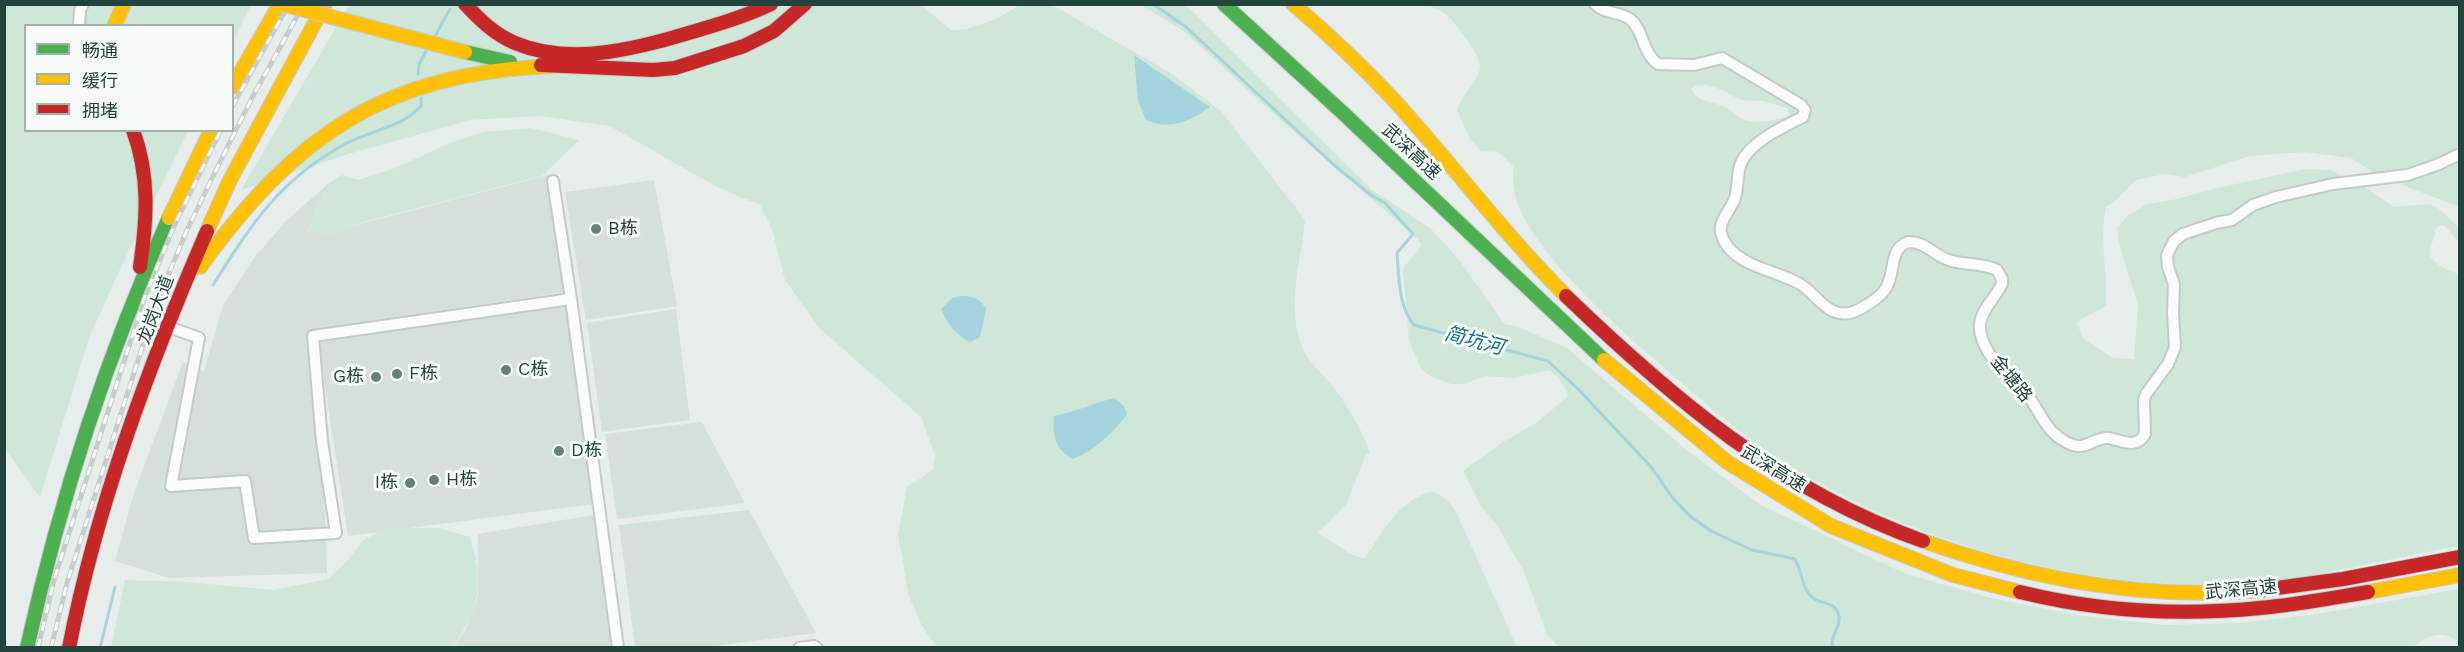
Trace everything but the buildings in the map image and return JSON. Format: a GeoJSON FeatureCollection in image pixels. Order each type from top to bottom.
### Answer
{"type":"FeatureCollection","features":[{"type":"Feature","properties":{"kind":"highway"},"geometry":{"type":"LineString","coordinates":[[104,24],[112,4]]}},
{"type":"Feature","properties":{"kind":"highway"},"geometry":{"type":"LineString","coordinates":[[115,24],[124,4]]}},
{"type":"Feature","properties":{"kind":"highway"},"geometry":{"type":"LineString","coordinates":[[234,84],[281,4],[466,48],[522,56],[556,57],[604,53],[652,44],[770,5]]}},
{"type":"Feature","properties":{"kind":"highway"},"geometry":{"type":"LineString","coordinates":[[316,4],[522,64],[653,70],[675,68],[744,46],[774,31],[805,4]]}},
{"type":"Feature","properties":{"kind":"highway","name":"龙岗大道"},"geometry":{"type":"LineString","coordinates":[[69,648],[76,612],[110,489],[140,397],[230,180],[325,4]]}},
{"type":"Feature","properties":{"kind":"highway"},"geometry":{"type":"LineString","coordinates":[[465,4],[472,14],[492,30],[513,42],[535,49],[581,55]]}},
{"type":"Feature","properties":{"kind":"highway","name":"武深高速"},"geometry":{"type":"LineString","coordinates":[[1224,4],[1343,113],[1623,378],[1727,462],[1831,526],[1953,575],[2056,601],[2127,609],[2198,612],[2261,608],[2385,590],[2460,575]]}},
{"type":"Feature","properties":{"kind":"highway","name":"武深高速"},"geometry":{"type":"LineString","coordinates":[[1293,4],[1338,45],[1411,119],[1545,275],[1604,331],[1742,448],[1788,477],[1860,516],[1918,541],[2037,577],[2098,586],[2164,591],[2227,592],[2326,582],[2460,557]]}},
{"type":"Feature","properties":{"kind":"highway"},"geometry":{"type":"LineString","coordinates":[[234,70],[253,54]]}},
{"type":"Feature","properties":{"kind":"highway"},"geometry":{"type":"LineString","coordinates":[[181,296],[227,229],[270,179],[305,148],[351,117],[409,90],[454,78],[487,71],[551,66]]}},
{"type":"Feature","properties":{"kind":"highway"},"geometry":{"type":"LineString","coordinates":[[135,132],[144,161],[147,201],[136,289]]}},
{"type":"Feature","properties":{"kind":"highway","name":"龙岗大道"},"geometry":{"type":"LineString","coordinates":[[27,648],[37,598],[69,481],[104,373],[136,289],[210,132]]}},
{"type":"Feature","properties":{"kind":"street"},"geometry":{"type":"LineString","coordinates":[[79,24],[80,10],[83,4]]}},
{"type":"Feature","properties":{"kind":"street","name":"金塘路"},"geometry":{"type":"LineString","coordinates":[[1595,4],[1602,11],[1623,16],[1633,22],[1649,55],[1658,64],[1694,65],[1722,58],[1802,105],[1805,110],[1803,117],[1758,144],[1742,160],[1735,196],[1724,214],[1720,228],[1724,240],[1735,254],[1801,285],[1823,306],[1842,313],[1849,313],[1865,306],[1881,295],[1889,282],[1896,251],[1908,242],[1929,247],[1940,256],[1954,262],[1997,270],[2002,284],[1980,320],[1979,327],[1985,343],[1998,366],[2026,392],[2040,418],[2059,436],[2076,446],[2084,446],[2102,438],[2134,443],[2145,434],[2144,400],[2146,394],[2168,364],[2175,347],[2172,313],[2174,284],[2167,255],[2170,244],[2178,237],[2216,222],[2232,220],[2253,206],[2276,197],[2333,184],[2402,176],[2439,164],[2460,154]]}},
{"type":"Feature","properties":{"kind":"street"},"geometry":{"type":"LineString","coordinates":[[553,181],[618,648]]}},
{"type":"Feature","properties":{"kind":"street"},"geometry":{"type":"LineString","coordinates":[[169,327],[199,338],[171,486],[245,481],[254,538],[324,534],[336,533],[322,441],[313,336],[571,298]]}},
{"type":"Feature","properties":{"kind":"street"},"geometry":{"type":"LineString","coordinates":[[799,648],[814,646],[818,648]]}},
{"type":"Feature","properties":{"kind":"shaded area"},"geometry":{"type":"Polygon","coordinates":[[[548,175],[565,292],[310,330],[311,379],[325,516],[327,573],[169,578],[115,561],[134,493],[183,362],[204,371],[223,305],[254,258],[285,222],[330,182],[307,232],[333,233],[548,175]]]}},
{"type":"Feature","properties":{"kind":"shaded area"},"geometry":{"type":"Polygon","coordinates":[[[654,180],[677,306],[586,320],[565,192],[654,180]]]}},
{"type":"Feature","properties":{"kind":"shaded area"},"geometry":{"type":"Polygon","coordinates":[[[567,304],[594,504],[348,536],[318,340],[567,304]]]}},
{"type":"Feature","properties":{"kind":"shaded area"},"geometry":{"type":"Polygon","coordinates":[[[676,309],[690,420],[602,432],[587,323],[676,309]]]}},
{"type":"Feature","properties":{"kind":"shaded area"},"geometry":{"type":"Polygon","coordinates":[[[702,422],[745,503],[617,519],[605,434],[702,422]]]}},
{"type":"Feature","properties":{"kind":"shaded area"},"geometry":{"type":"Polygon","coordinates":[[[749,510],[816,633],[707,647],[635,647],[619,525],[749,510]]]}},
{"type":"Feature","properties":{"kind":"shaded area"},"geometry":{"type":"Polygon","coordinates":[[[594,515],[611,647],[453,648],[466,629],[478,596],[478,534],[594,515]]]}},
{"type":"Feature","properties":{"kind":"green space"},"geometry":{"type":"Polygon","coordinates":[[[920,4],[951,30],[967,29],[996,19],[1020,5],[1056,7],[1172,74],[1221,111],[1305,220],[1295,298],[1295,314],[1301,344],[1311,362],[1334,388],[1350,411],[1370,453],[1366,454],[1347,503],[1318,533],[1349,553],[1364,559],[1392,519],[1408,503],[1432,491],[1440,495],[1456,512],[1517,647],[937,647],[922,626],[909,596],[898,535],[907,487],[933,470],[935,456],[921,417],[819,328],[785,280],[772,229],[760,205],[717,187],[610,126],[539,116],[470,120],[345,155],[241,190],[349,5],[920,4]],[[1135,56],[1138,101],[1209,107],[1135,56]]]}},
{"type":"Feature","properties":{"kind":"green space"},"geometry":{"type":"Polygon","coordinates":[[[4,5],[251,5],[234,39],[234,24],[24,24],[24,132],[188,132],[89,338],[40,497],[5,449],[4,5]]]}},
{"type":"Feature","properties":{"kind":"green space"},"geometry":{"type":"Polygon","coordinates":[[[1141,5],[1184,5],[1191,10],[1372,190],[1431,229],[1460,261],[1504,324],[1519,327],[1567,348],[1689,452],[1761,505],[1906,574],[1992,598],[2077,615],[2165,625],[2240,623],[2317,614],[2459,589],[2459,644],[2448,636],[2436,635],[2412,648],[1559,647],[1547,635],[1523,569],[1497,526],[1480,504],[1463,471],[1503,442],[1536,423],[1566,398],[1568,394],[1558,377],[1549,370],[1515,378],[1485,376],[1464,384],[1451,384],[1430,376],[1422,370],[1409,341],[1403,270],[1420,249],[1419,240],[1265,106],[1185,32],[1141,5]]]}},
{"type":"Feature","properties":{"kind":"green space"},"geometry":{"type":"Polygon","coordinates":[[[1427,5],[2459,5],[2459,207],[2377,175],[2351,158],[2305,152],[2250,156],[2185,177],[2165,174],[2136,180],[2106,207],[2103,244],[2106,306],[2076,322],[2084,339],[2113,358],[2134,359],[2138,305],[2119,244],[2117,228],[2128,215],[2148,204],[2305,169],[2330,170],[2366,188],[2394,207],[2430,204],[2439,209],[2459,227],[2459,243],[2445,226],[2441,225],[2435,229],[2435,237],[2429,252],[2439,265],[2459,274],[2459,546],[2330,572],[2264,581],[2200,585],[2149,583],[2043,566],[1990,553],[1888,517],[1840,494],[1755,443],[1717,413],[1610,320],[1550,256],[1522,213],[1514,191],[1513,166],[1498,152],[1481,151],[1470,139],[1457,110],[1476,79],[1480,68],[1477,56],[1448,16],[1427,5]],[[1706,85],[1691,89],[1701,99],[1726,107],[1748,121],[1780,119],[1790,115],[1787,108],[1763,101],[1741,100],[1720,89],[1706,85]]]}},
{"type":"Feature","properties":{"kind":"green space"},"geometry":{"type":"Polygon","coordinates":[[[531,128],[579,140],[542,176],[360,223],[333,234],[307,233],[330,182],[342,175],[358,180],[395,168],[450,143],[483,132],[531,128]]]}},
{"type":"Feature","properties":{"kind":"green space"},"geometry":{"type":"Polygon","coordinates":[[[439,528],[470,537],[477,567],[477,594],[469,620],[453,647],[111,647],[125,580],[187,582],[274,590],[328,579],[349,559],[361,542],[381,530],[439,528]]]}},
{"type":"Feature","properties":{"kind":"water"},"geometry":{"type":"Polygon","coordinates":[[[1134,55],[1210,107],[1180,123],[1163,125],[1146,120],[1138,101],[1134,55]]]}},
{"type":"Feature","properties":{"kind":"water"},"geometry":{"type":"Polygon","coordinates":[[[960,296],[976,298],[986,309],[980,337],[970,342],[952,328],[941,309],[952,298],[960,296]]]}},
{"type":"Feature","properties":{"kind":"water"},"geometry":{"type":"Polygon","coordinates":[[[1114,398],[1124,406],[1127,414],[1110,434],[1073,459],[1062,451],[1056,441],[1054,416],[1114,398]]]}},
{"type":"Feature","properties":{"kind":"waterway","name":"简坑河"},"geometry":{"type":"LineString","coordinates":[[1153,4],[1186,27],[1335,166],[1371,195],[1385,203],[1413,234],[1397,253],[1402,300],[1414,325],[1548,361],[1579,390],[1652,468],[1672,497],[1691,517],[1711,531],[1752,550],[1795,559],[1809,595],[1832,606],[1837,611],[1839,620],[1832,648]]}},
{"type":"Feature","properties":{"kind":"waterway"},"geometry":{"type":"LineString","coordinates":[[435,36],[450,9]]}},
{"type":"Feature","properties":{"kind":"waterway"},"geometry":{"type":"LineString","coordinates":[[418,74],[419,65],[427,49]]}},
{"type":"Feature","properties":{"kind":"waterway"},"geometry":{"type":"LineString","coordinates":[[213,285],[255,222],[286,187],[304,171],[347,143],[405,119],[421,106],[421,98]]}},
{"type":"Feature","properties":{"kind":"waterway","name":"简坑河"},"geometry":{"type":"LineString","coordinates":[[100,648],[115,587]]}},
{"type":"Feature","properties":{"kind":"railway"},"geometry":{"type":"LineString","coordinates":[[234,103],[289,4]]}},
{"type":"Feature","properties":{"kind":"railway"},"geometry":{"type":"LineString","coordinates":[[51,648],[67,583],[156,304],[187,230],[219,164],[253,96],[304,4]]}},
{"type":"Feature","properties":{"kind":"railway"},"geometry":{"type":"LineString","coordinates":[[38,648],[54,580],[144,299],[175,224],[220,132]]}},
{"type":"Feature","properties":{"kind":"traffic: fast"},"geometry":{"type":"LineString","coordinates":[[1224,4],[1343,113],[1604,360]]}},
{"type":"Feature","properties":{"kind":"traffic: fast"},"geometry":{"type":"LineString","coordinates":[[465,52],[510,62]]}},
{"type":"Feature","properties":{"kind":"traffic: fast"},"geometry":{"type":"LineString","coordinates":[[27,648],[54,538],[87,429],[125,323],[169,218]]}},
{"type":"Feature","properties":{"kind":"traffic: slow"},"geometry":{"type":"LineString","coordinates":[[115,24],[124,4]]}},
{"type":"Feature","properties":{"kind":"traffic: slow"},"geometry":{"type":"LineString","coordinates":[[234,84],[280,4]]}},
{"type":"Feature","properties":{"kind":"traffic: slow"},"geometry":{"type":"LineString","coordinates":[[282,4],[465,52]]}},
{"type":"Feature","properties":{"kind":"traffic: slow"},"geometry":{"type":"LineString","coordinates":[[207,231],[230,180],[325,4]]}},
{"type":"Feature","properties":{"kind":"traffic: slow"},"geometry":{"type":"LineString","coordinates":[[1293,4],[1393,99],[1521,248],[1566,296]]}},
{"type":"Feature","properties":{"kind":"traffic: slow"},"geometry":{"type":"LineString","coordinates":[[200,267],[236,221],[272,181],[309,147],[349,120],[392,98],[439,82],[492,71],[551,66]]}},
{"type":"Feature","properties":{"kind":"traffic: slow"},"geometry":{"type":"LineString","coordinates":[[169,218],[210,132]]}},
{"type":"Feature","properties":{"kind":"traffic: slow"},"geometry":{"type":"LineString","coordinates":[[1604,360],[1727,462],[1831,526],[1953,575],[2020,592]]}},
{"type":"Feature","properties":{"kind":"traffic: slow"},"geometry":{"type":"LineString","coordinates":[[1923,541],[2005,566],[2090,584],[2175,592],[2219,593],[2262,590]]}},
{"type":"Feature","properties":{"kind":"traffic: slow"},"geometry":{"type":"LineString","coordinates":[[2368,592],[2460,575]]}},
{"type":"Feature","properties":{"kind":"traffic: jam"},"geometry":{"type":"LineString","coordinates":[[465,4],[488,26],[515,43],[561,54],[609,52],[657,42],[729,21],[771,4]]}},
{"type":"Feature","properties":{"kind":"traffic: jam"},"geometry":{"type":"LineString","coordinates":[[541,65],[653,70],[675,68],[744,46],[774,31],[805,4]]}},
{"type":"Feature","properties":{"kind":"traffic: jam"},"geometry":{"type":"LineString","coordinates":[[134,132],[142,164],[146,198],[140,267]]}},
{"type":"Feature","properties":{"kind":"traffic: jam"},"geometry":{"type":"LineString","coordinates":[[69,648],[94,541],[127,436],[165,332],[207,231]]}},
{"type":"Feature","properties":{"kind":"traffic: jam"},"geometry":{"type":"LineString","coordinates":[[1566,296],[1647,370],[1731,438],[1822,496],[1871,520],[1923,541]]}},
{"type":"Feature","properties":{"kind":"traffic: jam"},"geometry":{"type":"LineString","coordinates":[[2262,590],[2343,579],[2460,557]]}},
{"type":"Feature","properties":{"kind":"traffic: jam"},"geometry":{"type":"LineString","coordinates":[[2020,592],[2109,608],[2200,612],[2274,607],[2368,592]]}},
{"type":"Feature","properties":{"kind":"place","name":"B栋"},"geometry":{"type":"Point","coordinates":[596,229]}},
{"type":"Feature","properties":{"kind":"place","name":"C栋"},"geometry":{"type":"Point","coordinates":[506,370]}},
{"type":"Feature","properties":{"kind":"place","name":"F栋"},"geometry":{"type":"Point","coordinates":[397,374]}},
{"type":"Feature","properties":{"kind":"place","name":"G栋"},"geometry":{"type":"Point","coordinates":[376,377]}},
{"type":"Feature","properties":{"kind":"place","name":"D栋"},"geometry":{"type":"Point","coordinates":[559,451]}},
{"type":"Feature","properties":{"kind":"place","name":"H栋"},"geometry":{"type":"Point","coordinates":[434,480]}},
{"type":"Feature","properties":{"kind":"place","name":"I栋"},"geometry":{"type":"Point","coordinates":[410,483]}}]}
